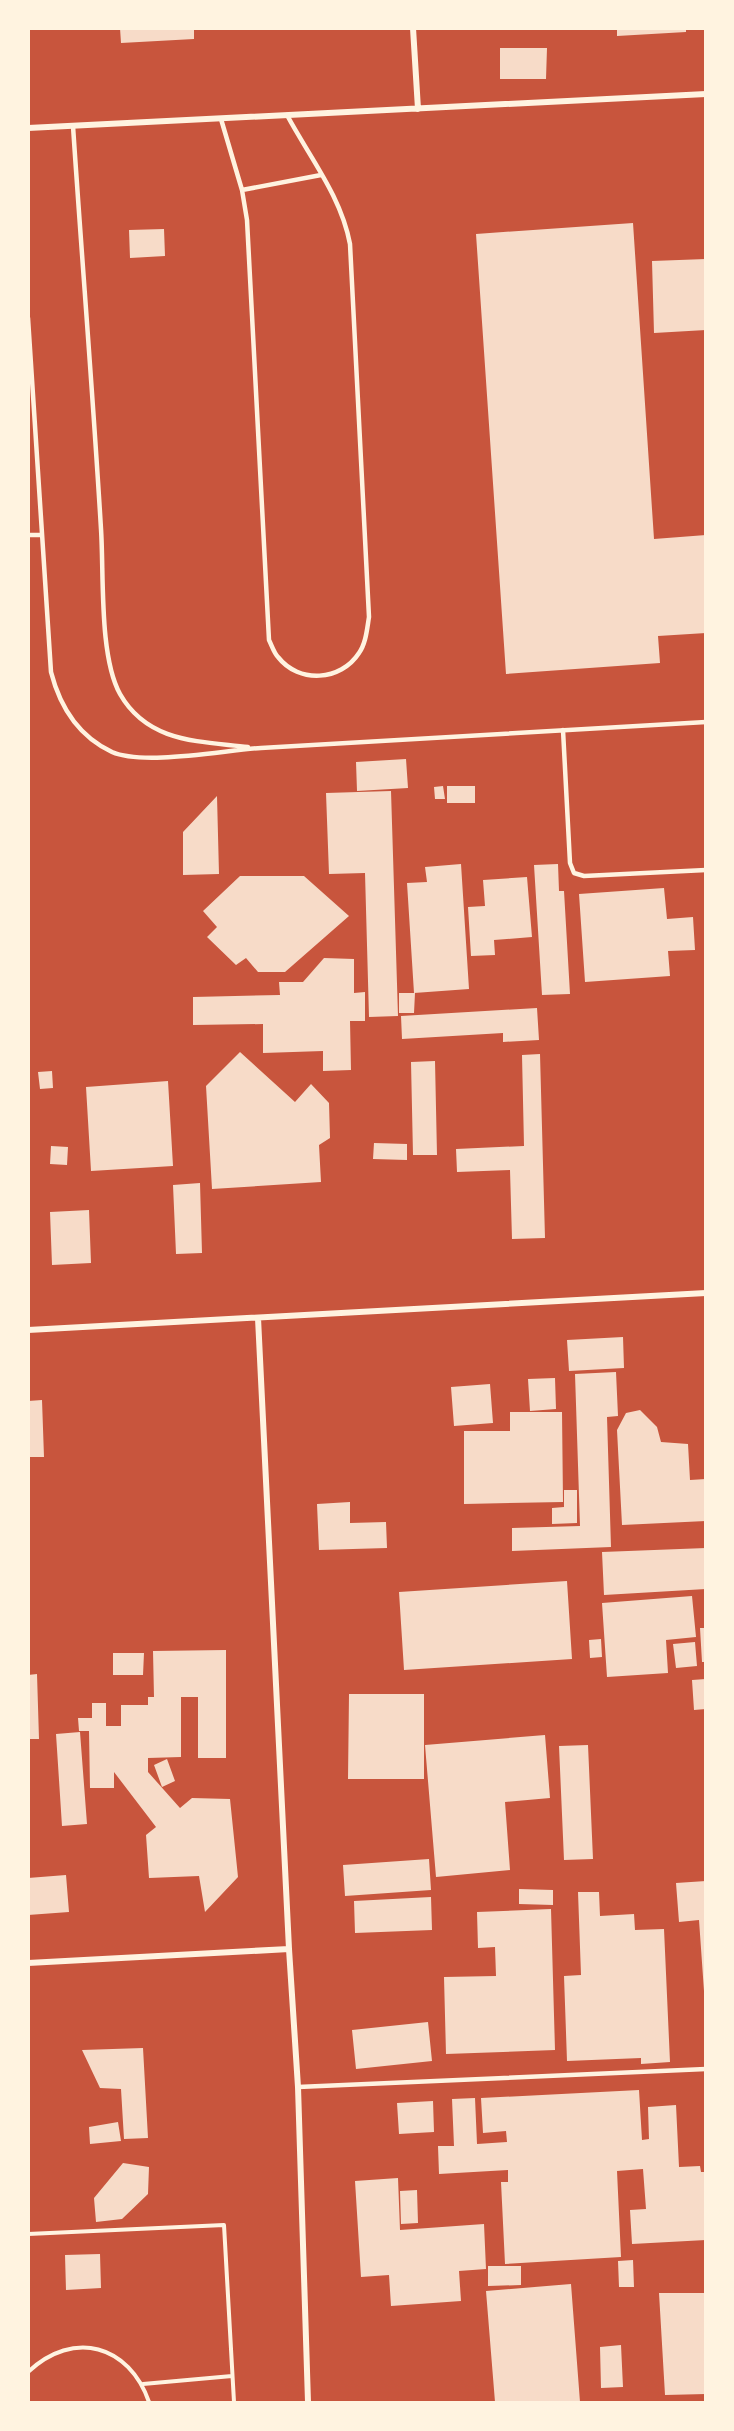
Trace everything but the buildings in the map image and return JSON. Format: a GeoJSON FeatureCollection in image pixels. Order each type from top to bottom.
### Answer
{"type":"FeatureCollection","features":[{"type":"Feature","properties":{"kind":"street"},"geometry":{"type":"LineString","coordinates":[[413,28],[418,109]]}},
{"type":"Feature","properties":{"kind":"street"},"geometry":{"type":"LineString","coordinates":[[28,128],[705,94]]}},
{"type":"Feature","properties":{"kind":"street"},"geometry":{"type":"LineString","coordinates":[[28,1330],[705,1293]]}},
{"type":"Feature","properties":{"kind":"street"},"geometry":{"type":"LineString","coordinates":[[258,1318],[289,1949],[298,2087],[308,2403]]}},
{"type":"Feature","properties":{"kind":"street"},"geometry":{"type":"LineString","coordinates":[[28,1963],[289,1949]]}},
{"type":"Feature","properties":{"kind":"lane"},"geometry":{"type":"LineString","coordinates":[[221,118],[242,190],[247,220],[269,640],[278,657],[292,670],[310,676],[330,675],[347,667],[360,652],[367,635],[369,617],[350,244],[340,208],[287,115]]}},
{"type":"Feature","properties":{"kind":"lane"},"geometry":{"type":"LineString","coordinates":[[73,126],[101,519],[107,657],[113,678],[121,695],[151,728],[173,737],[257,748]]}},
{"type":"Feature","properties":{"kind":"lane"},"geometry":{"type":"LineString","coordinates":[[242,190],[321,175]]}},
{"type":"Feature","properties":{"kind":"lane"},"geometry":{"type":"LineString","coordinates":[[28,318],[51,672],[57,695],[67,713],[88,736],[114,753],[142,757],[171,757],[257,748],[705,722]]}},
{"type":"Feature","properties":{"kind":"lane"},"geometry":{"type":"LineString","coordinates":[[28,535],[41,535]]}},
{"type":"Feature","properties":{"kind":"lane"},"geometry":{"type":"LineString","coordinates":[[563,730],[570,863],[574,873],[584,876],[705,870]]}},
{"type":"Feature","properties":{"kind":"lane"},"geometry":{"type":"LineString","coordinates":[[298,2087],[705,2069]]}},
{"type":"Feature","properties":{"kind":"path"},"geometry":{"type":"LineString","coordinates":[[28,2234],[225,2225],[234,2403]]}},
{"type":"Feature","properties":{"kind":"path"},"geometry":{"type":"LineString","coordinates":[[28,2372],[41,2360],[59,2351],[78,2347],[98,2349],[116,2356],[131,2368],[143,2384],[149,2403]]}},
{"type":"Feature","properties":{"kind":"path"},"geometry":{"type":"LineString","coordinates":[[143,2384],[232,2376]]}}]}
